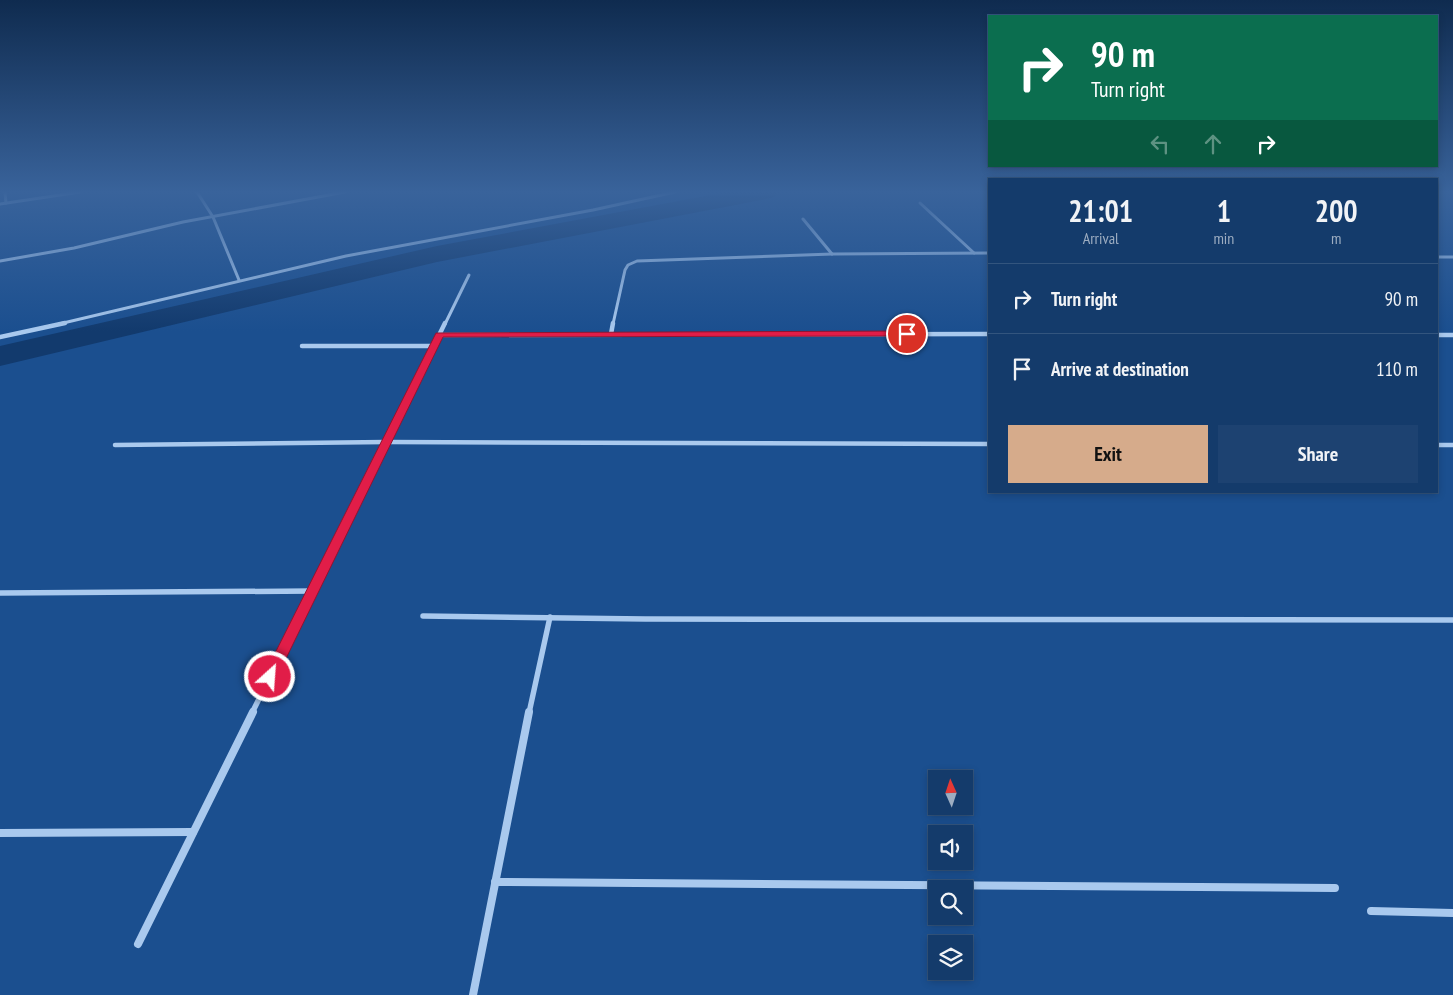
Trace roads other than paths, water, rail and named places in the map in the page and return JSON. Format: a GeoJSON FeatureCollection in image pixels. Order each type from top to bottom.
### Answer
{"type":"FeatureCollection","features":[{"type":"Feature","properties":{"kind":"street"},"geometry":{"type":"LineString","coordinates":[[0,261],[74,248],[114,238]]}},
{"type":"Feature","properties":{"kind":"street"},"geometry":{"type":"LineString","coordinates":[[223,238],[239,280]]}},
{"type":"Feature","properties":{"kind":"street"},"geometry":{"type":"LineString","coordinates":[[0,337],[239,280],[430,238]]}},
{"type":"Feature","properties":{"kind":"street"},"geometry":{"type":"LineString","coordinates":[[820,238],[832,254]]}},
{"type":"Feature","properties":{"kind":"street"},"geometry":{"type":"LineString","coordinates":[[958,238],[974,253]]}},
{"type":"Feature","properties":{"kind":"street"},"geometry":{"type":"LineString","coordinates":[[611,334],[626,270],[628,265],[637,261],[832,254],[988,253]]}},
{"type":"Feature","properties":{"kind":"street"},"geometry":{"type":"LineString","coordinates":[[1438,257],[1453,257]]}},
{"type":"Feature","properties":{"kind":"street"},"geometry":{"type":"LineString","coordinates":[[138,944],[469,275]]}},
{"type":"Feature","properties":{"kind":"street"},"geometry":{"type":"LineString","coordinates":[[440,335],[988,334]]}},
{"type":"Feature","properties":{"kind":"street"},"geometry":{"type":"LineString","coordinates":[[1438,335],[1453,335]]}},
{"type":"Feature","properties":{"kind":"street"},"geometry":{"type":"LineString","coordinates":[[302,346],[434,346]]}},
{"type":"Feature","properties":{"kind":"street"},"geometry":{"type":"LineString","coordinates":[[115,445],[386,442],[988,444]]}},
{"type":"Feature","properties":{"kind":"street"},"geometry":{"type":"LineString","coordinates":[[1438,445],[1453,445]]}},
{"type":"Feature","properties":{"kind":"street"},"geometry":{"type":"LineString","coordinates":[[0,593],[313,591]]}},
{"type":"Feature","properties":{"kind":"street"},"geometry":{"type":"LineString","coordinates":[[423,616],[1453,620]]}},
{"type":"Feature","properties":{"kind":"street"},"geometry":{"type":"LineString","coordinates":[[473,995],[550,617]]}},
{"type":"Feature","properties":{"kind":"street"},"geometry":{"type":"LineString","coordinates":[[0,833],[193,832]]}},
{"type":"Feature","properties":{"kind":"street"},"geometry":{"type":"LineString","coordinates":[[495,882],[1335,888]]}},
{"type":"Feature","properties":{"kind":"street"},"geometry":{"type":"LineString","coordinates":[[1371,911],[1453,912]]}},
{"type":"Feature","properties":{"kind":"waterway"},"geometry":{"type":"LineString","coordinates":[[0,356],[437,254],[520,238]]}}]}
